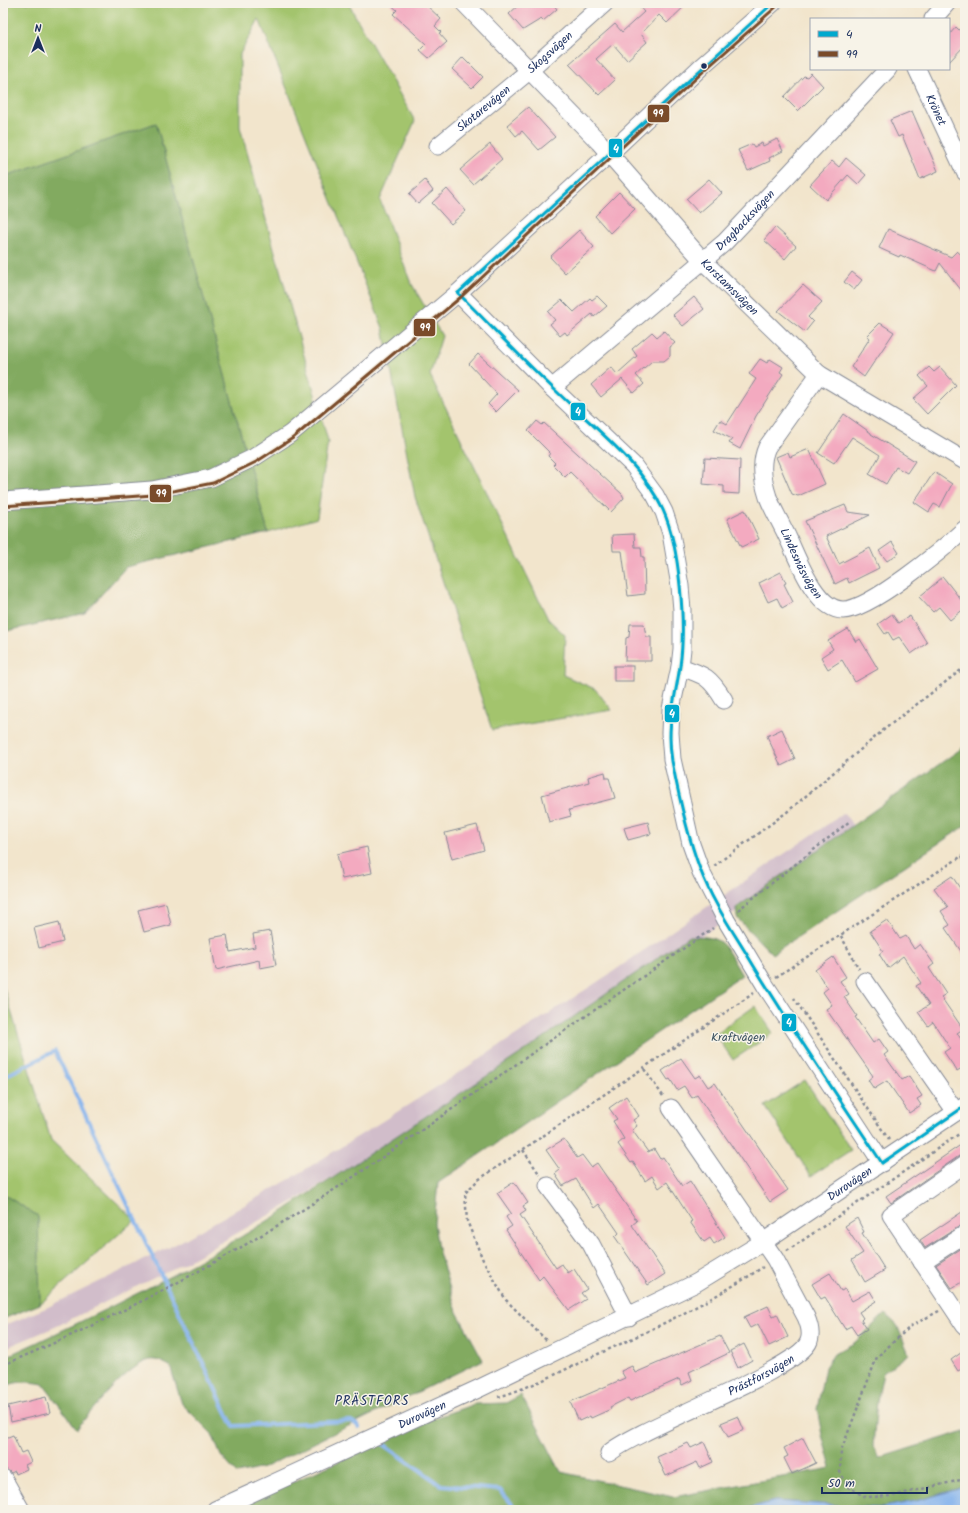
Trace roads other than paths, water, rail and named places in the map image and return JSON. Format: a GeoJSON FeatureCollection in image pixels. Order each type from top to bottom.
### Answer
{"type":"FeatureCollection","features":[{"type":"Feature","properties":{"kind":"street","name":"Skogsvägen"},"geometry":{"type":"LineString","coordinates":[[464,3],[529,71],[605,3]]}},
{"type":"Feature","properties":{"kind":"street"},"geometry":{"type":"LineString","coordinates":[[3,501],[152,490],[211,478],[253,458],[290,434],[458,293],[703,65],[773,3]]}},
{"type":"Feature","properties":{"kind":"street"},"geometry":{"type":"LineString","coordinates":[[934,18],[947,3]]}},
{"type":"Feature","properties":{"kind":"street","name":"Dragbacksvägen"},"geometry":{"type":"LineString","coordinates":[[552,388],[725,242],[887,70]]}},
{"type":"Feature","properties":{"kind":"street","name":"Krönet"},"geometry":{"type":"LineString","coordinates":[[917,70],[965,172]]}},
{"type":"Feature","properties":{"kind":"street","name":"Skotarevägen"},"geometry":{"type":"LineString","coordinates":[[438,146],[529,71]]}},
{"type":"Feature","properties":{"kind":"street","name":"Karstamsvägen"},"geometry":{"type":"LineString","coordinates":[[529,71],[599,142],[608,155],[703,261],[819,374],[965,461]]}},
{"type":"Feature","properties":{"kind":"street"},"geometry":{"type":"LineString","coordinates":[[458,293],[552,388],[632,465],[655,495],[664,512],[670,533],[680,586],[682,632],[680,667],[671,709],[670,733],[672,759],[691,844],[702,874],[726,920],[764,985],[882,1163]]}},
{"type":"Feature","properties":{"kind":"street","name":"Lindesnäsvägen"},"geometry":{"type":"LineString","coordinates":[[819,374],[767,447],[762,461],[768,497],[808,581],[821,598],[838,609],[856,609],[871,601],[965,529]]}},
{"type":"Feature","properties":{"kind":"street"},"geometry":{"type":"LineString","coordinates":[[680,667],[694,672],[713,682],[724,700]]}},
{"type":"Feature","properties":{"kind":"street","name":"Durovägen"},"geometry":{"type":"LineString","coordinates":[[215,1510],[480,1388],[629,1317],[696,1283],[763,1242],[960,1109],[865,981]]}},
{"type":"Feature","properties":{"kind":"street"},"geometry":{"type":"LineString","coordinates":[[671,1108],[763,1242]]}},
{"type":"Feature","properties":{"kind":"street"},"geometry":{"type":"LineString","coordinates":[[964,1323],[891,1215],[965,1164]]}},
{"type":"Feature","properties":{"kind":"street"},"geometry":{"type":"LineString","coordinates":[[548,1186],[591,1244],[629,1317]]}},
{"type":"Feature","properties":{"kind":"street"},"geometry":{"type":"LineString","coordinates":[[922,1262],[965,1234]]}},
{"type":"Feature","properties":{"kind":"street","name":"Prästforsvägen"},"geometry":{"type":"LineString","coordinates":[[609,1453],[619,1444],[760,1377],[804,1349],[809,1342],[809,1326],[775,1259],[763,1242]]}},
{"type":"Feature","properties":{"kind":"street"},"geometry":{"type":"LineString","coordinates":[[3,1478],[21,1510]]}},
{"type":"Feature","properties":{"kind":"water"},"geometry":{"type":"Polygon","coordinates":[[[965,1487],[965,1510],[741,1510],[775,1501],[878,1508],[916,1501],[965,1487]]]}},
{"type":"Feature","properties":{"kind":"waterway"},"geometry":{"type":"LineString","coordinates":[[3,1077],[55,1051],[233,1426],[352,1421],[359,1427]]}},
{"type":"Feature","properties":{"kind":"waterway"},"geometry":{"type":"LineString","coordinates":[[382,1443],[441,1485],[500,1490],[517,1510]]}},
{"type":"Feature","properties":{"kind":"district","name":"PRÄSTFORS"},"geometry":{"type":"Point","coordinates":[372,1400]}},
{"type":"Feature","properties":{"kind":"park label","name":"Kraftvägen"},"geometry":{"type":"Point","coordinates":[738,1037]}}]}
